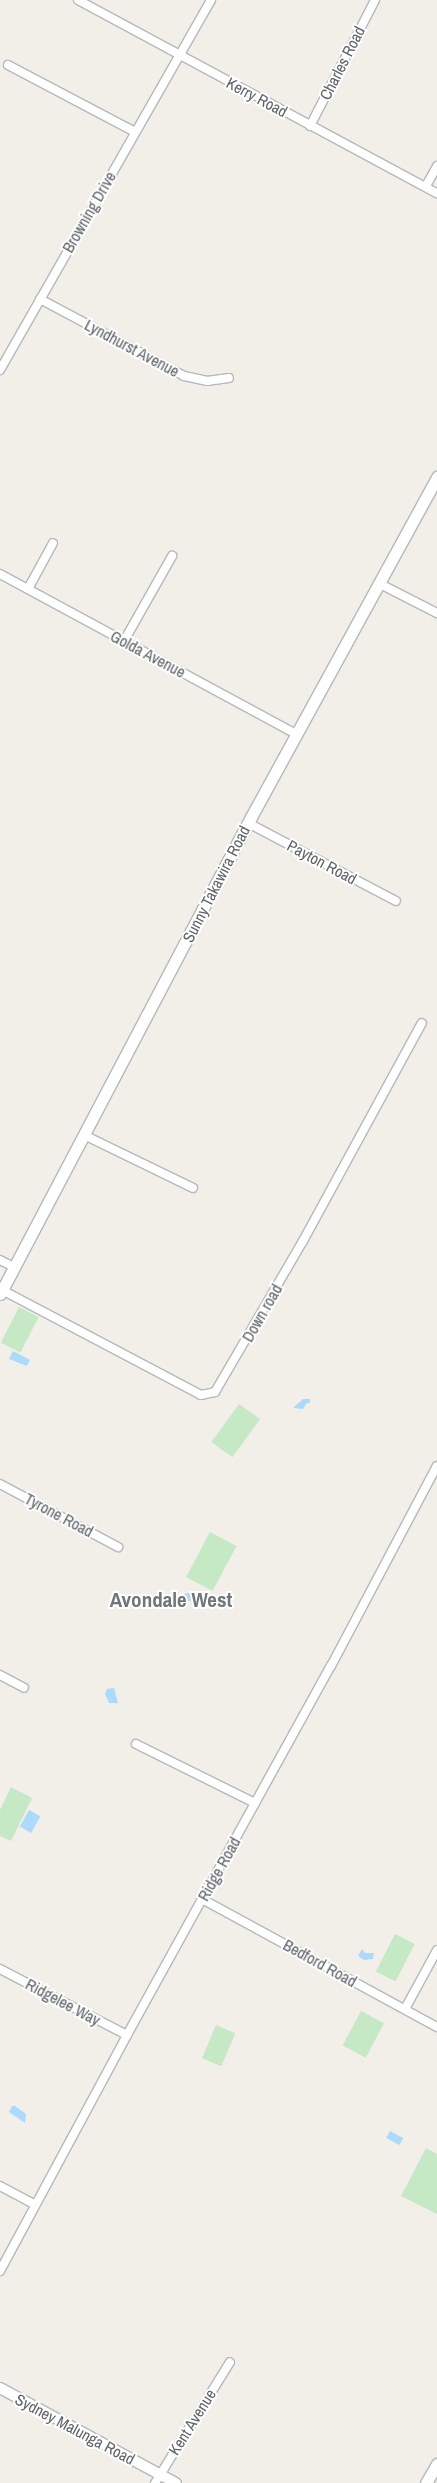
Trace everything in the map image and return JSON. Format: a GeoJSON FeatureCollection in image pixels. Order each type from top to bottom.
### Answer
{"type":"FeatureCollection","features":[{"type":"Feature","properties":{"kind":"main road","name":"Sunny Takawira Road"},"geometry":{"type":"LineString","coordinates":[[1,1292],[248,823],[437,477]]}},
{"type":"Feature","properties":{"kind":"main road"},"geometry":{"type":"LineString","coordinates":[[426,2483],[437,2464]]}},
{"type":"Feature","properties":{"kind":"street","name":"Browning Drive"},"geometry":{"type":"LineString","coordinates":[[0,370],[211,0]]}},
{"type":"Feature","properties":{"kind":"street","name":"Charles Road"},"geometry":{"type":"LineString","coordinates":[[310,126],[375,0]]}},
{"type":"Feature","properties":{"kind":"street","name":"Kerry Road"},"geometry":{"type":"LineString","coordinates":[[81,1],[310,126],[437,192]]}},
{"type":"Feature","properties":{"kind":"street"},"geometry":{"type":"LineString","coordinates":[[8,65],[135,132]]}},
{"type":"Feature","properties":{"kind":"street"},"geometry":{"type":"LineString","coordinates":[[426,186],[437,166]]}},
{"type":"Feature","properties":{"kind":"street","name":"Lyndhurst Avenue"},"geometry":{"type":"LineString","coordinates":[[40,299],[184,376],[207,381],[229,378]]}},
{"type":"Feature","properties":{"kind":"street"},"geometry":{"type":"LineString","coordinates":[[28,589],[53,543]]}},
{"type":"Feature","properties":{"kind":"street"},"geometry":{"type":"LineString","coordinates":[[124,641],[172,556]]}},
{"type":"Feature","properties":{"kind":"street","name":"Golda Avenue"},"geometry":{"type":"LineString","coordinates":[[0,574],[296,734]]}},
{"type":"Feature","properties":{"kind":"street"},"geometry":{"type":"LineString","coordinates":[[380,584],[437,614]]}},
{"type":"Feature","properties":{"kind":"street","name":"Payton Road"},"geometry":{"type":"LineString","coordinates":[[248,823],[396,901]]}},
{"type":"Feature","properties":{"kind":"street","name":"Down road"},"geometry":{"type":"LineString","coordinates":[[1,1292],[202,1395],[215,1392],[303,1241],[422,1023]]}},
{"type":"Feature","properties":{"kind":"street"},"geometry":{"type":"LineString","coordinates":[[84,1135],[193,1188]]}},
{"type":"Feature","properties":{"kind":"street"},"geometry":{"type":"LineString","coordinates":[[0,1260],[14,1267]]}},
{"type":"Feature","properties":{"kind":"street","name":"Ridge Road"},"geometry":{"type":"LineString","coordinates":[[0,2271],[437,1466]]}},
{"type":"Feature","properties":{"kind":"street","name":"Tyrone Road"},"geometry":{"type":"LineString","coordinates":[[0,1484],[118,1546]]}},
{"type":"Feature","properties":{"kind":"street"},"geometry":{"type":"LineString","coordinates":[[0,1675],[24,1688]]}},
{"type":"Feature","properties":{"kind":"street"},"geometry":{"type":"LineString","coordinates":[[136,1744],[255,1802]]}},
{"type":"Feature","properties":{"kind":"street","name":"Bedford Road"},"geometry":{"type":"LineString","coordinates":[[202,1899],[437,2028]]}},
{"type":"Feature","properties":{"kind":"street"},"geometry":{"type":"LineString","coordinates":[[405,2009],[437,1950]]}},
{"type":"Feature","properties":{"kind":"street","name":"Ridgelee Way"},"geometry":{"type":"LineString","coordinates":[[0,1969],[127,2035]]}},
{"type":"Feature","properties":{"kind":"street"},"geometry":{"type":"LineString","coordinates":[[0,2186],[35,2205]]}},
{"type":"Feature","properties":{"kind":"street","name":"Kent Avenue"},"geometry":{"type":"LineString","coordinates":[[157,2478],[230,2362]]}},
{"type":"Feature","properties":{"kind":"street","name":"Sydney Malunga Road"},"geometry":{"type":"LineString","coordinates":[[0,2388],[157,2478],[176,2483]]}},
{"type":"Feature","properties":{"kind":"green space"},"geometry":{"type":"Polygon","coordinates":[[[19,1307],[39,1317],[20,1353],[1,1343],[19,1307]]]}},
{"type":"Feature","properties":{"kind":"green space"},"geometry":{"type":"Polygon","coordinates":[[[239,1404],[260,1419],[232,1457],[211,1442],[239,1404]]]}},
{"type":"Feature","properties":{"kind":"green space"},"geometry":{"type":"Polygon","coordinates":[[[210,1532],[236,1546],[213,1591],[186,1577],[210,1532]]]}},
{"type":"Feature","properties":{"kind":"green space"},"geometry":{"type":"Polygon","coordinates":[[[11,1787],[32,1798],[11,1841],[0,1836],[0,1810],[11,1787]]]}},
{"type":"Feature","properties":{"kind":"green space"},"geometry":{"type":"Polygon","coordinates":[[[395,1934],[415,1944],[396,1981],[376,1971],[395,1934]]]}},
{"type":"Feature","properties":{"kind":"green space"},"geometry":{"type":"Polygon","coordinates":[[[361,2011],[384,2023],[366,2058],[343,2045],[361,2011]]]}},
{"type":"Feature","properties":{"kind":"green space"},"geometry":{"type":"Polygon","coordinates":[[[216,2025],[235,2033],[221,2066],[202,2058],[216,2025]]]}},
{"type":"Feature","properties":{"kind":"green space"},"geometry":{"type":"Polygon","coordinates":[[[426,2148],[437,2154],[437,2214],[401,2196],[426,2148]]]}},
{"type":"Feature","properties":{"kind":"water"},"geometry":{"type":"Polygon","coordinates":[[[13,1351],[30,1360],[27,1366],[9,1359],[13,1351]]]}},
{"type":"Feature","properties":{"kind":"water"},"geometry":{"type":"Polygon","coordinates":[[[303,1399],[310,1399],[310,1403],[307,1403],[303,1409],[293,1408],[303,1399]]]}},
{"type":"Feature","properties":{"kind":"water"},"geometry":{"type":"Polygon","coordinates":[[[192,1593],[193,1600],[181,1603],[179,1599],[181,1595],[192,1593]]]}},
{"type":"Feature","properties":{"kind":"water"},"geometry":{"type":"Polygon","coordinates":[[[114,1688],[118,1703],[109,1703],[105,1694],[107,1689],[114,1688]]]}},
{"type":"Feature","properties":{"kind":"water"},"geometry":{"type":"Polygon","coordinates":[[[29,1810],[40,1816],[31,1833],[20,1827],[29,1810]]]}},
{"type":"Feature","properties":{"kind":"water"},"geometry":{"type":"Polygon","coordinates":[[[362,1949],[365,1953],[374,1953],[373,1959],[364,1960],[358,1956],[362,1949]]]}},
{"type":"Feature","properties":{"kind":"water"},"geometry":{"type":"Polygon","coordinates":[[[12,2106],[26,2114],[25,2123],[9,2112],[12,2106]]]}},
{"type":"Feature","properties":{"kind":"water"},"geometry":{"type":"Polygon","coordinates":[[[390,2131],[403,2138],[399,2145],[386,2138],[390,2131]]]}},
{"type":"Feature","properties":{"kind":"district","name":"Avondale West"},"geometry":{"type":"Point","coordinates":[171,1600]}}]}
